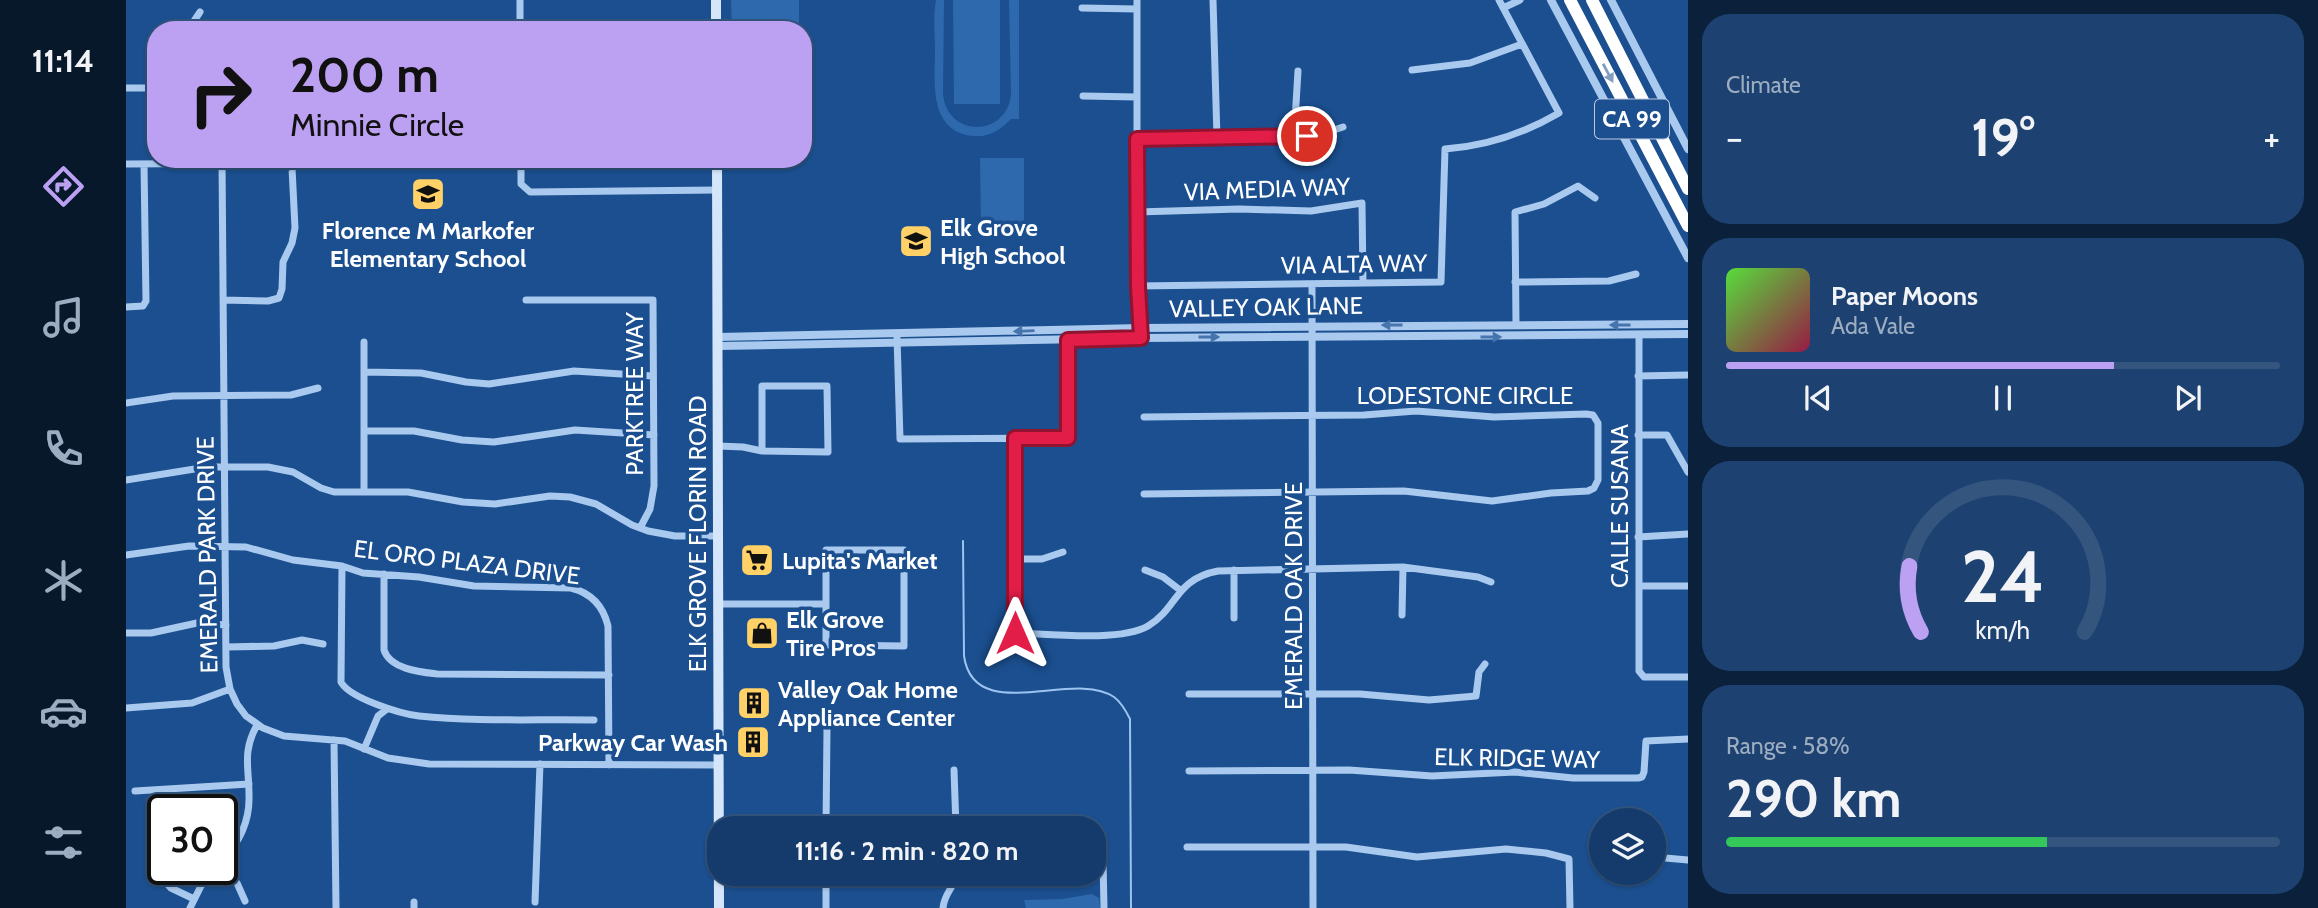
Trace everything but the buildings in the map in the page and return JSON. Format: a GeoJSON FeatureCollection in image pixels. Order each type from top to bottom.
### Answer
{"type":"FeatureCollection","features":[{"type":"Feature","properties":{"kind":"highway","name":"CA 99"},"geometry":{"type":"LineString","coordinates":[[1570,0],[1688,226]]}},
{"type":"Feature","properties":{"kind":"highway","name":"CA 99"},"geometry":{"type":"LineString","coordinates":[[1592,0],[1688,189]]}},
{"type":"Feature","properties":{"kind":"main road"},"geometry":{"type":"LineString","coordinates":[[716,0],[716,21]]}},
{"type":"Feature","properties":{"kind":"main road","name":"ELK GROVE FLORIN ROAD"},"geometry":{"type":"LineString","coordinates":[[717,168],[719,908]]}},
{"type":"Feature","properties":{"kind":"street"},"geometry":{"type":"LineString","coordinates":[[520,0],[520,21]]}},
{"type":"Feature","properties":{"kind":"street"},"geometry":{"type":"LineString","coordinates":[[1213,0],[1217,138]]}},
{"type":"Feature","properties":{"kind":"street","name":"VIA ALTA WAY"},"geometry":{"type":"LineString","coordinates":[[1138,286],[1441,282],[1446,149],[1502,139],[1559,113],[1499,0]]}},
{"type":"Feature","properties":{"kind":"street"},"geometry":{"type":"LineString","coordinates":[[1503,8],[1520,0]]}},
{"type":"Feature","properties":{"kind":"street"},"geometry":{"type":"LineString","coordinates":[[1551,0],[1688,258]]}},
{"type":"Feature","properties":{"kind":"street"},"geometry":{"type":"LineString","coordinates":[[1611,0],[1688,149]]}},
{"type":"Feature","properties":{"kind":"street"},"geometry":{"type":"LineString","coordinates":[[1082,8],[1137,4],[1137,212],[1141,338]]}},
{"type":"Feature","properties":{"kind":"street"},"geometry":{"type":"LineString","coordinates":[[194,21],[200,12]]}},
{"type":"Feature","properties":{"kind":"street"},"geometry":{"type":"LineString","coordinates":[[1412,71],[1470,63],[1522,44]]}},
{"type":"Feature","properties":{"kind":"street"},"geometry":{"type":"LineString","coordinates":[[1294,137],[1298,71]]}},
{"type":"Feature","properties":{"kind":"street"},"geometry":{"type":"LineString","coordinates":[[126,88],[147,88]]}},
{"type":"Feature","properties":{"kind":"street"},"geometry":{"type":"LineString","coordinates":[[1083,96],[1137,97]]}},
{"type":"Feature","properties":{"kind":"street"},"geometry":{"type":"LineString","coordinates":[[1137,139],[1294,137],[1322,134],[1343,127]]}},
{"type":"Feature","properties":{"kind":"street"},"geometry":{"type":"LineString","coordinates":[[126,164],[147,164]]}},
{"type":"Feature","properties":{"kind":"street"},"geometry":{"type":"LineString","coordinates":[[126,307],[143,306],[146,301],[144,164]]}},
{"type":"Feature","properties":{"kind":"street","name":"EMERALD PARK DRIVE"},"geometry":{"type":"LineString","coordinates":[[222,168],[226,674],[241,710],[257,725]]}},
{"type":"Feature","properties":{"kind":"street"},"geometry":{"type":"LineString","coordinates":[[223,300],[268,301],[279,298],[283,262],[292,243],[295,228],[294,174],[291,168]]}},
{"type":"Feature","properties":{"kind":"street"},"geometry":{"type":"LineString","coordinates":[[521,168],[521,184],[530,192],[717,190]]}},
{"type":"Feature","properties":{"kind":"street"},"geometry":{"type":"LineString","coordinates":[[1516,336],[1515,212],[1544,204],[1578,186],[1595,198]]}},
{"type":"Feature","properties":{"kind":"street","name":"VIA MEDIA WAY"},"geometry":{"type":"LineString","coordinates":[[1137,212],[1240,209],[1311,211],[1362,203],[1363,284]]}},
{"type":"Feature","properties":{"kind":"street"},"geometry":{"type":"LineString","coordinates":[[1515,282],[1609,281],[1636,274]]}},
{"type":"Feature","properties":{"kind":"street","name":"EMERALD OAK DRIVE"},"geometry":{"type":"LineString","coordinates":[[1312,284],[1313,908]]}},
{"type":"Feature","properties":{"kind":"street","name":"PARKTREE WAY"},"geometry":{"type":"LineString","coordinates":[[526,300],[653,300],[653,495],[648,516],[640,528]]}},
{"type":"Feature","properties":{"kind":"street","name":"VALLEY OAK LANE"},"geometry":{"type":"LineString","coordinates":[[897,339],[1141,328],[1688,324]]}},
{"type":"Feature","properties":{"kind":"street"},"geometry":{"type":"LineString","coordinates":[[897,339],[900,439],[1068,438],[1068,330]]}},
{"type":"Feature","properties":{"kind":"street","name":"VALLEY OAK LANE"},"geometry":{"type":"LineString","coordinates":[[718,342],[1688,334]]}},
{"type":"Feature","properties":{"kind":"street","name":"CALLE SUSANA"},"geometry":{"type":"LineString","coordinates":[[1639,336],[1639,671],[1641,675],[1688,677]]}},
{"type":"Feature","properties":{"kind":"street"},"geometry":{"type":"LineString","coordinates":[[364,342],[364,492]]}},
{"type":"Feature","properties":{"kind":"street"},"geometry":{"type":"LineString","coordinates":[[364,372],[421,373],[489,384],[573,371],[653,376]]}},
{"type":"Feature","properties":{"kind":"street"},"geometry":{"type":"LineString","coordinates":[[1638,376],[1688,375]]}},
{"type":"Feature","properties":{"kind":"street"},"geometry":{"type":"LineString","coordinates":[[718,446],[762,451],[828,452],[827,386],[762,386],[762,451]]}},
{"type":"Feature","properties":{"kind":"street"},"geometry":{"type":"LineString","coordinates":[[126,402],[173,396],[292,395],[318,388]]}},
{"type":"Feature","properties":{"kind":"street","name":"LODESTONE CIRCLE"},"geometry":{"type":"LineString","coordinates":[[1312,416],[1416,411],[1494,417],[1586,414],[1593,415],[1598,424],[1598,480],[1594,488],[1588,491],[1492,501],[1404,491],[1312,493]]}},
{"type":"Feature","properties":{"kind":"street"},"geometry":{"type":"LineString","coordinates":[[1143,417],[1312,416]]}},
{"type":"Feature","properties":{"kind":"street"},"geometry":{"type":"LineString","coordinates":[[364,431],[414,430],[462,440],[494,442],[575,430],[654,435]]}},
{"type":"Feature","properties":{"kind":"street"},"geometry":{"type":"LineString","coordinates":[[1638,435],[1667,435],[1688,472]]}},
{"type":"Feature","properties":{"kind":"street"},"geometry":{"type":"LineString","coordinates":[[1015,438],[1015,633],[1130,633],[1156,620],[1180,590],[1203,575],[1234,570],[1403,567],[1478,577],[1491,582]]}},
{"type":"Feature","properties":{"kind":"street"},"geometry":{"type":"LineString","coordinates":[[126,480],[224,466],[276,468],[300,475],[327,491],[424,493],[479,504],[510,503],[550,496],[570,497],[596,505],[640,528],[675,536],[718,536]]}},
{"type":"Feature","properties":{"kind":"street"},"geometry":{"type":"LineString","coordinates":[[1144,494],[1312,493]]}},
{"type":"Feature","properties":{"kind":"street"},"geometry":{"type":"LineString","coordinates":[[1638,537],[1688,534]]}},
{"type":"Feature","properties":{"kind":"street","name":"EL ORO PLAZA DRIVE"},"geometry":{"type":"LineString","coordinates":[[126,555],[189,546],[254,548],[293,560],[342,566],[363,573],[419,577],[474,586],[570,588],[584,592],[596,601],[606,619],[609,765]]}},
{"type":"Feature","properties":{"kind":"street"},"geometry":{"type":"LineString","coordinates":[[825,550],[904,550],[904,646],[826,645],[825,604],[825,550]]}},
{"type":"Feature","properties":{"kind":"street"},"geometry":{"type":"LineString","coordinates":[[1015,559],[1042,559],[1063,552]]}},
{"type":"Feature","properties":{"kind":"street"},"geometry":{"type":"LineString","coordinates":[[342,566],[341,682],[348,690],[387,709],[417,716],[594,720]]}},
{"type":"Feature","properties":{"kind":"street"},"geometry":{"type":"LineString","coordinates":[[1402,615],[1403,567]]}},
{"type":"Feature","properties":{"kind":"street"},"geometry":{"type":"LineString","coordinates":[[1145,570],[1163,577],[1180,590]]}},
{"type":"Feature","properties":{"kind":"street"},"geometry":{"type":"LineString","coordinates":[[1234,570],[1234,618]]}},
{"type":"Feature","properties":{"kind":"street"},"geometry":{"type":"LineString","coordinates":[[384,574],[384,650],[387,658],[395,663],[437,674],[609,675]]}},
{"type":"Feature","properties":{"kind":"street"},"geometry":{"type":"LineString","coordinates":[[1639,586],[1688,586]]}},
{"type":"Feature","properties":{"kind":"street"},"geometry":{"type":"LineString","coordinates":[[718,604],[825,604]]}},
{"type":"Feature","properties":{"kind":"street"},"geometry":{"type":"LineString","coordinates":[[126,633],[151,633],[197,623],[226,625]]}},
{"type":"Feature","properties":{"kind":"street"},"geometry":{"type":"LineString","coordinates":[[226,646],[274,646],[302,640],[323,644]]}},
{"type":"Feature","properties":{"kind":"street"},"geometry":{"type":"LineString","coordinates":[[1189,694],[1360,694],[1429,700],[1476,696],[1479,672],[1485,664]]}},
{"type":"Feature","properties":{"kind":"street"},"geometry":{"type":"LineString","coordinates":[[126,708],[192,703],[230,689]]}},
{"type":"Feature","properties":{"kind":"street"},"geometry":{"type":"LineString","coordinates":[[364,748],[378,716],[387,709]]}},
{"type":"Feature","properties":{"kind":"street"},"geometry":{"type":"LineString","coordinates":[[238,838],[249,806],[247,755],[249,741],[257,725],[284,736],[352,743],[388,758],[420,763],[719,765]]}},
{"type":"Feature","properties":{"kind":"street"},"geometry":{"type":"LineString","coordinates":[[826,816],[827,728]]}},
{"type":"Feature","properties":{"kind":"street","name":"ELK RIDGE WAY"},"geometry":{"type":"LineString","coordinates":[[1313,770],[1360,770],[1411,776],[1493,772],[1573,778],[1637,778],[1642,777],[1644,772],[1646,741],[1688,739]]}},
{"type":"Feature","properties":{"kind":"street"},"geometry":{"type":"LineString","coordinates":[[334,740],[336,908]]}},
{"type":"Feature","properties":{"kind":"street"},"geometry":{"type":"LineString","coordinates":[[535,902],[540,764]]}},
{"type":"Feature","properties":{"kind":"street"},"geometry":{"type":"LineString","coordinates":[[954,770],[956,816]]}},
{"type":"Feature","properties":{"kind":"street"},"geometry":{"type":"LineString","coordinates":[[1189,771],[1313,770]]}},
{"type":"Feature","properties":{"kind":"street"},"geometry":{"type":"LineString","coordinates":[[135,791],[249,784]]}},
{"type":"Feature","properties":{"kind":"street"},"geometry":{"type":"LineString","coordinates":[[1187,847],[1362,848],[1417,857],[1506,849],[1562,856],[1569,859],[1570,908]]}},
{"type":"Feature","properties":{"kind":"street"},"geometry":{"type":"LineString","coordinates":[[1666,858],[1688,860]]}},
{"type":"Feature","properties":{"kind":"street"},"geometry":{"type":"LineString","coordinates":[[168,885],[194,899]]}},
{"type":"Feature","properties":{"kind":"street"},"geometry":{"type":"LineString","coordinates":[[190,908],[204,885]]}},
{"type":"Feature","properties":{"kind":"street"},"geometry":{"type":"LineString","coordinates":[[238,885],[244,901]]}},
{"type":"Feature","properties":{"kind":"street"},"geometry":{"type":"LineString","coordinates":[[826,886],[826,908]]}},
{"type":"Feature","properties":{"kind":"street"},"geometry":{"type":"LineString","coordinates":[[943,908],[945,897],[952,886]]}},
{"type":"Feature","properties":{"kind":"street"},"geometry":{"type":"LineString","coordinates":[[1104,886],[1104,908]]}},
{"type":"Feature","properties":{"kind":"shaded area"},"geometry":{"type":"Polygon","coordinates":[[[731,0],[799,0],[799,21],[732,21],[731,0]]]}},
{"type":"Feature","properties":{"kind":"shaded area"},"geometry":{"type":"Polygon","coordinates":[[[936,0],[944,0],[943,94],[947,108],[955,119],[965,125],[977,127],[989,125],[999,119],[1007,108],[1011,94],[1009,0],[1019,0],[1019,119],[1011,119],[1003,127],[983,136],[972,136],[958,132],[948,125],[941,115],[935,90],[936,0]]]}},
{"type":"Feature","properties":{"kind":"shaded area"},"geometry":{"type":"Polygon","coordinates":[[[953,0],[1000,0],[1000,104],[954,104],[953,0]]]}},
{"type":"Feature","properties":{"kind":"shaded area"},"geometry":{"type":"Polygon","coordinates":[[[980,158],[1024,158],[1024,228],[981,227],[980,158]]]}},
{"type":"Feature","properties":{"kind":"shaded area"},"geometry":{"type":"Polygon","coordinates":[[[1092,894],[1099,898],[1100,908],[1026,908],[1024,900],[1062,899],[1092,894]]]}},
{"type":"Feature","properties":{"kind":"waterway"},"geometry":{"type":"LineString","coordinates":[[963,541],[964,656],[972,677],[986,688],[1005,692],[1096,690],[1117,699],[1130,719],[1131,908]]}},
{"type":"Feature","properties":{"kind":"place","name":"Florence M Markofer Elementary School"},"geometry":{"type":"Point","coordinates":[428,194]}},
{"type":"Feature","properties":{"kind":"place","name":"Elk Grove High School"},"geometry":{"type":"Point","coordinates":[916,241]}},
{"type":"Feature","properties":{"kind":"place","name":"Lupita's Market"},"geometry":{"type":"Point","coordinates":[757,560]}},
{"type":"Feature","properties":{"kind":"place","name":"Elk Grove Tire Pros"},"geometry":{"type":"Point","coordinates":[762,633]}},
{"type":"Feature","properties":{"kind":"place","name":"Valley Oak Home Appliance Center"},"geometry":{"type":"Point","coordinates":[754,703]}},
{"type":"Feature","properties":{"kind":"place","name":"Parkway Car Wash"},"geometry":{"type":"Point","coordinates":[753,742]}},
{"type":"Feature","properties":{"kind":"route"},"geometry":{"type":"LineString","coordinates":[[1015,633],[1015,438],[1068,438],[1068,340],[1141,338],[1137,139],[1307,136]]}}]}
